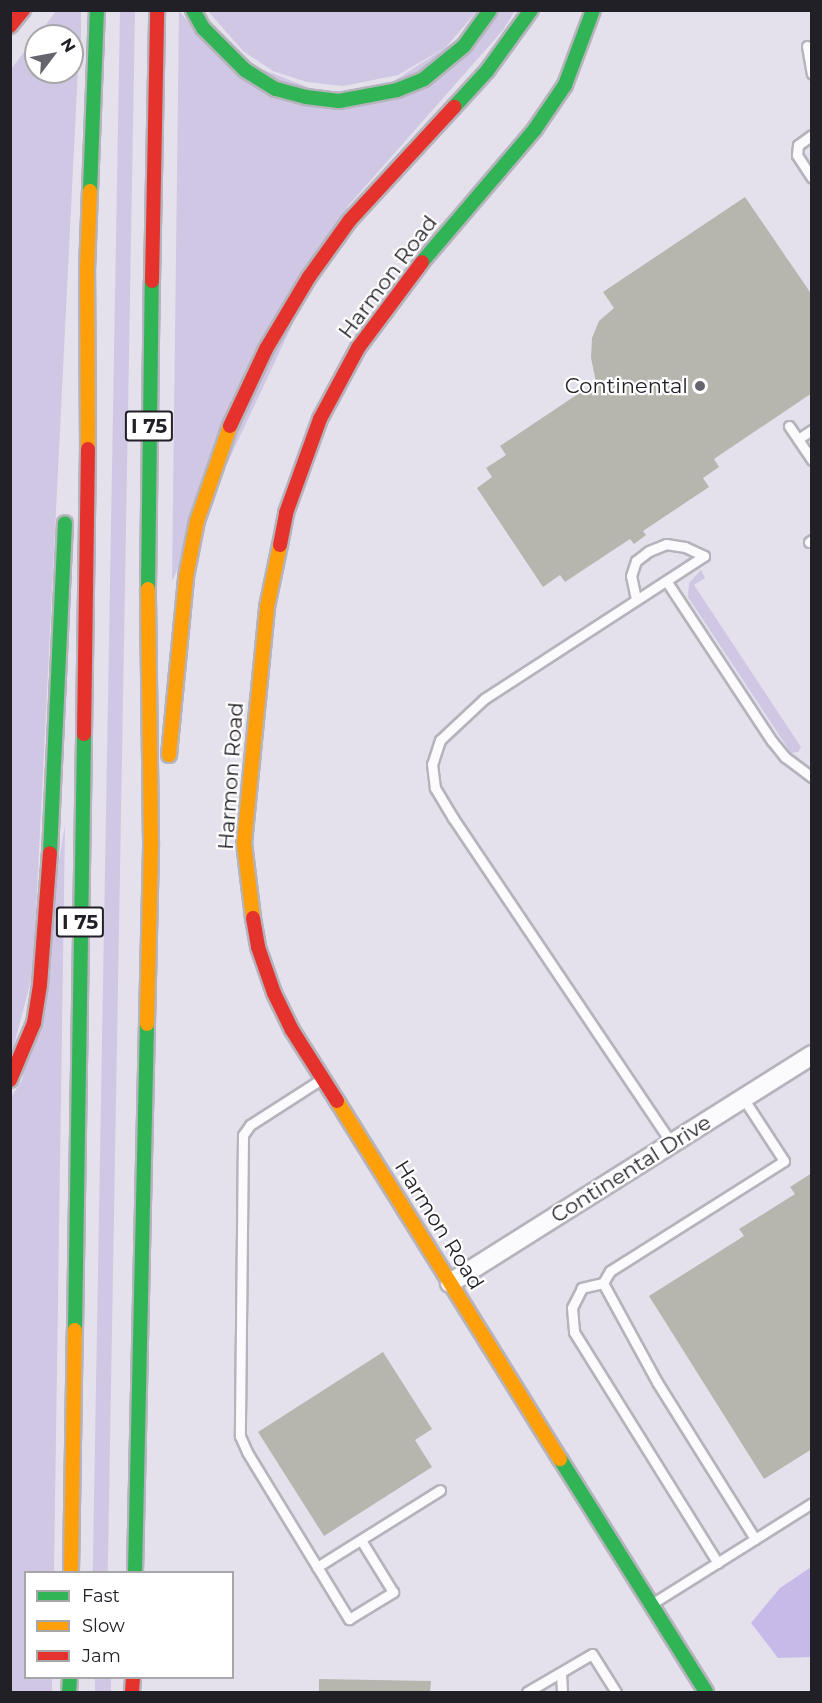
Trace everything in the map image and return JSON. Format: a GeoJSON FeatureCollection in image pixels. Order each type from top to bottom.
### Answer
{"type":"FeatureCollection","features":[{"type":"Feature","properties":{"kind":"main road"},"geometry":{"type":"LineString","coordinates":[[10,26],[24,10]]}},
{"type":"Feature","properties":{"kind":"main road","name":"I 75"},"geometry":{"type":"LineString","coordinates":[[135,1571],[151,842],[147,549],[157,10]]}},
{"type":"Feature","properties":{"kind":"main road"},"geometry":{"type":"LineString","coordinates":[[193,10],[214,41],[245,70],[276,88],[306,97],[339,101],[397,90],[424,79],[464,46],[490,10]]}},
{"type":"Feature","properties":{"kind":"main road"},"geometry":{"type":"LineString","coordinates":[[168,766],[186,577],[197,521],[231,425],[266,349],[309,277],[350,220],[487,71],[531,10]]}},
{"type":"Feature","properties":{"kind":"main road","name":"Harmon Road"},"geometry":{"type":"LineString","coordinates":[[593,10],[585,40],[564,85],[535,129],[409,277],[358,348],[320,419],[286,513],[267,607],[244,843],[249,897],[258,948],[283,1011],[323,1079],[706,1692]]}},
{"type":"Feature","properties":{"kind":"main road","name":"I 75"},"geometry":{"type":"LineString","coordinates":[[71,1571],[75,1188],[89,396],[87,271],[97,14]]}},
{"type":"Feature","properties":{"kind":"main road"},"geometry":{"type":"LineString","coordinates":[[73,373],[87,271]]}},
{"type":"Feature","properties":{"kind":"main road"},"geometry":{"type":"LineString","coordinates":[[10,1080],[34,1023],[40,985],[52,808],[66,511]]}},
{"type":"Feature","properties":{"kind":"main road"},"geometry":{"type":"LineString","coordinates":[[151,842],[165,800]]}},
{"type":"Feature","properties":{"kind":"street","name":"Continental Drive"},"geometry":{"type":"LineString","coordinates":[[450,1283],[812,1055]]}},
{"type":"Feature","properties":{"kind":"lane"},"geometry":{"type":"LineString","coordinates":[[807,46],[812,75]]}},
{"type":"Feature","properties":{"kind":"lane"},"geometry":{"type":"LineString","coordinates":[[812,135],[798,145],[797,155],[812,177]]}},
{"type":"Feature","properties":{"kind":"lane"},"geometry":{"type":"LineString","coordinates":[[789,426],[812,460]]}},
{"type":"Feature","properties":{"kind":"lane"},"geometry":{"type":"LineString","coordinates":[[798,439],[812,430]]}},
{"type":"Feature","properties":{"kind":"lane"},"geometry":{"type":"LineString","coordinates":[[636,599],[631,576],[636,561],[649,551],[666,544],[685,547],[704,556],[484,699],[440,740],[432,764],[435,788],[453,818],[671,1143]]}},
{"type":"Feature","properties":{"kind":"lane"},"geometry":{"type":"LineString","coordinates":[[667,582],[772,741],[785,757],[812,777]]}},
{"type":"Feature","properties":{"kind":"lane"},"geometry":{"type":"LineString","coordinates":[[323,1079],[250,1125],[243,1135],[240,1436],[247,1452],[349,1619],[393,1592],[361,1540]]}},
{"type":"Feature","properties":{"kind":"lane"},"geometry":{"type":"LineString","coordinates":[[718,1563],[574,1332],[572,1308],[582,1288],[603,1283],[610,1271],[784,1161],[743,1098]]}},
{"type":"Feature","properties":{"kind":"lane"},"geometry":{"type":"LineString","coordinates":[[603,1283],[657,1382],[755,1539]]}},
{"type":"Feature","properties":{"kind":"lane"},"geometry":{"type":"LineString","coordinates":[[317,1568],[440,1490]]}},
{"type":"Feature","properties":{"kind":"lane"},"geometry":{"type":"LineString","coordinates":[[651,1605],[812,1503]]}},
{"type":"Feature","properties":{"kind":"lane"},"geometry":{"type":"LineString","coordinates":[[527,1692],[592,1654],[616,1692]]}},
{"type":"Feature","properties":{"kind":"lane"},"geometry":{"type":"LineString","coordinates":[[561,1672],[562,1692]]}},
{"type":"Feature","properties":{"kind":"shaded area"},"geometry":{"type":"Polygon","coordinates":[[[56,11],[81,11],[81,24],[46,24],[56,11]]]}},
{"type":"Feature","properties":{"kind":"shaded area"},"geometry":{"type":"Polygon","coordinates":[[[120,11],[135,11],[108,1571],[93,1571],[120,11]]]}},
{"type":"Feature","properties":{"kind":"shaded area"},"geometry":{"type":"Polygon","coordinates":[[[179,11],[212,50],[356,106],[501,11],[515,11],[503,30],[348,206],[172,581],[179,11]]]}},
{"type":"Feature","properties":{"kind":"shaded area"},"geometry":{"type":"Polygon","coordinates":[[[208,11],[477,11],[446,47],[398,75],[343,86],[307,82],[273,71],[243,51],[208,11]]]}},
{"type":"Feature","properties":{"kind":"shaded area"},"geometry":{"type":"Polygon","coordinates":[[[24,52],[24,84],[77,84],[33,973],[11,1056],[11,69],[24,52]]]}},
{"type":"Feature","properties":{"kind":"shaded area"},"geometry":{"type":"Polygon","coordinates":[[[701,570],[705,578],[694,585],[801,747],[798,752],[791,753],[688,597],[689,583],[701,570]]]}},
{"type":"Feature","properties":{"kind":"shaded area"},"geometry":{"type":"Polygon","coordinates":[[[65,825],[54,1571],[24,1571],[24,1679],[52,1679],[52,1692],[11,1692],[10,1099],[22,1080],[65,825]]]}},
{"type":"Feature","properties":{"kind":"shaded area"},"geometry":{"type":"Polygon","coordinates":[[[811,1567],[811,1657],[778,1658],[751,1623],[780,1588],[811,1567]]]}},
{"type":"Feature","properties":{"kind":"shaded area"},"geometry":{"type":"Polygon","coordinates":[[[95,1679],[111,1679],[111,1692],[95,1692],[95,1679]]]}},
{"type":"Feature","properties":{"kind":"building","name":"Continental"},"geometry":{"type":"Polygon","coordinates":[[[745,197],[812,295],[812,393],[714,459],[719,467],[703,478],[709,487],[643,531],[646,535],[634,544],[630,539],[565,582],[560,575],[543,587],[477,488],[492,477],[486,468],[506,455],[500,446],[596,382],[591,358],[592,338],[599,321],[614,308],[603,292],[745,197]]]}},
{"type":"Feature","properties":{"kind":"building"},"geometry":{"type":"Polygon","coordinates":[[[812,1173],[812,1449],[764,1479],[649,1296],[744,1236],[739,1229],[795,1194],[790,1187],[812,1173]]]}},
{"type":"Feature","properties":{"kind":"building"},"geometry":{"type":"Polygon","coordinates":[[[383,1352],[432,1429],[415,1440],[432,1467],[324,1536],[258,1432],[383,1352]]]}},
{"type":"Feature","properties":{"kind":"building"},"geometry":{"type":"Polygon","coordinates":[[[319,1679],[431,1681],[430,1692],[319,1692],[319,1679]]]}},
{"type":"Feature","properties":{"kind":"traffic: fast"},"geometry":{"type":"LineString","coordinates":[[90,191],[97,10]]}},
{"type":"Feature","properties":{"kind":"traffic: fast"},"geometry":{"type":"LineString","coordinates":[[193,10],[203,28],[245,70],[276,89],[306,97],[339,101],[397,90],[424,79],[464,46],[490,10]]}},
{"type":"Feature","properties":{"kind":"traffic: fast"},"geometry":{"type":"LineString","coordinates":[[454,107],[487,71],[531,10]]}},
{"type":"Feature","properties":{"kind":"traffic: fast"},"geometry":{"type":"LineString","coordinates":[[422,262],[535,129],[565,85],[593,10]]}},
{"type":"Feature","properties":{"kind":"traffic: fast"},"geometry":{"type":"LineString","coordinates":[[148,589],[152,281]]}},
{"type":"Feature","properties":{"kind":"traffic: fast"},"geometry":{"type":"LineString","coordinates":[[50,853],[65,523]]}},
{"type":"Feature","properties":{"kind":"traffic: fast"},"geometry":{"type":"LineString","coordinates":[[75,1330],[84,734]]}},
{"type":"Feature","properties":{"kind":"traffic: fast"},"geometry":{"type":"LineString","coordinates":[[135,1571],[147,1024]]}},
{"type":"Feature","properties":{"kind":"traffic: fast"},"geometry":{"type":"LineString","coordinates":[[560,1459],[706,1692]]}},
{"type":"Feature","properties":{"kind":"traffic: fast"},"geometry":{"type":"LineString","coordinates":[[69,1692],[70,1679]]}},
{"type":"Feature","properties":{"kind":"traffic: slow"},"geometry":{"type":"LineString","coordinates":[[88,449],[87,271],[90,191]]}},
{"type":"Feature","properties":{"kind":"traffic: slow"},"geometry":{"type":"LineString","coordinates":[[169,755],[186,577],[197,521],[230,426]]}},
{"type":"Feature","properties":{"kind":"traffic: slow"},"geometry":{"type":"LineString","coordinates":[[253,918],[244,843],[267,607],[280,545]]}},
{"type":"Feature","properties":{"kind":"traffic: slow"},"geometry":{"type":"LineString","coordinates":[[147,1024],[151,842],[148,589]]}},
{"type":"Feature","properties":{"kind":"traffic: slow"},"geometry":{"type":"LineString","coordinates":[[337,1101],[560,1459]]}},
{"type":"Feature","properties":{"kind":"traffic: slow"},"geometry":{"type":"LineString","coordinates":[[71,1571],[75,1330]]}},
{"type":"Feature","properties":{"kind":"traffic: jam"},"geometry":{"type":"LineString","coordinates":[[10,26],[23,10]]}},
{"type":"Feature","properties":{"kind":"traffic: jam"},"geometry":{"type":"LineString","coordinates":[[152,281],[157,10]]}},
{"type":"Feature","properties":{"kind":"traffic: jam"},"geometry":{"type":"LineString","coordinates":[[230,426],[266,349],[309,277],[350,220],[454,107]]}},
{"type":"Feature","properties":{"kind":"traffic: jam"},"geometry":{"type":"LineString","coordinates":[[280,545],[286,513],[320,419],[358,348],[422,262]]}},
{"type":"Feature","properties":{"kind":"traffic: jam"},"geometry":{"type":"LineString","coordinates":[[84,734],[88,449]]}},
{"type":"Feature","properties":{"kind":"traffic: jam"},"geometry":{"type":"LineString","coordinates":[[10,1080],[34,1023],[40,985],[50,853]]}},
{"type":"Feature","properties":{"kind":"traffic: jam"},"geometry":{"type":"LineString","coordinates":[[253,918],[258,947],[274,993],[292,1030],[337,1101]]}},
{"type":"Feature","properties":{"kind":"traffic: jam"},"geometry":{"type":"LineString","coordinates":[[132,1692],[133,1679]]}},
{"type":"Feature","properties":{"kind":"place","name":"Continental"},"geometry":{"type":"Point","coordinates":[700,386]}}]}
